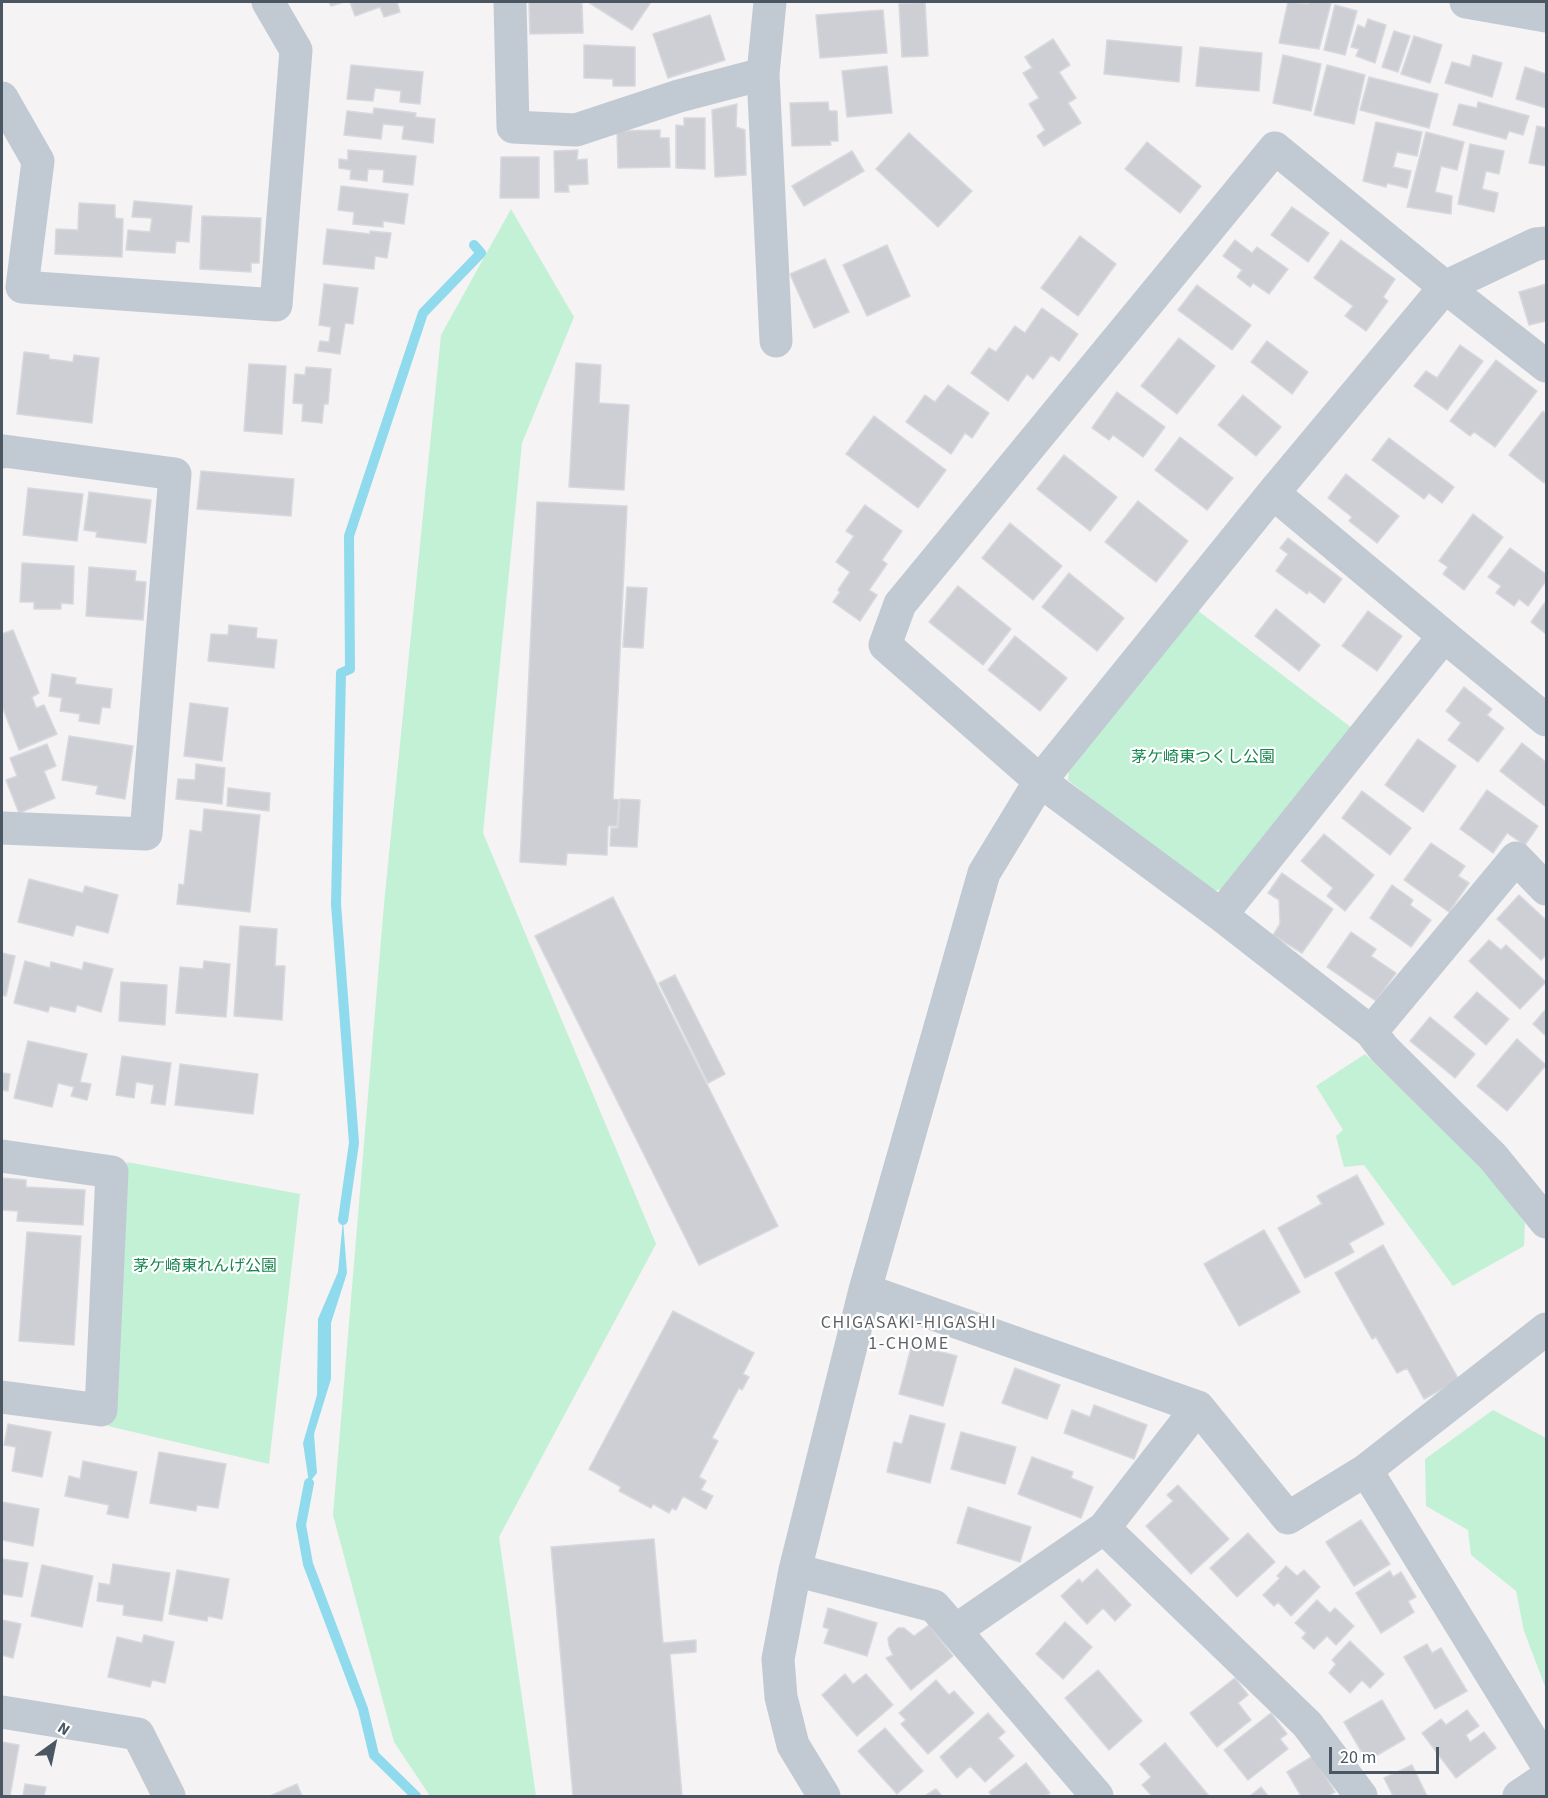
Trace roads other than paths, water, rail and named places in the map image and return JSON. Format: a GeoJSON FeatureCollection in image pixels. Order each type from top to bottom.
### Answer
{"type":"FeatureCollection","features":[{"type":"Feature","properties":{"kind":"street"},"geometry":{"type":"LineString","coordinates":[[2,98],[38,161],[22,287],[276,305],[296,50],[268,2]]}},
{"type":"Feature","properties":{"kind":"street"},"geometry":{"type":"LineString","coordinates":[[510,2],[513,127],[576,130],[679,96],[763,74]]}},
{"type":"Feature","properties":{"kind":"street"},"geometry":{"type":"LineString","coordinates":[[770,2],[763,74],[776,341]]}},
{"type":"Feature","properties":{"kind":"street"},"geometry":{"type":"LineString","coordinates":[[1466,2],[1546,16]]}},
{"type":"Feature","properties":{"kind":"street"},"geometry":{"type":"LineString","coordinates":[[1546,366],[1275,148],[900,604],[885,645],[1040,781],[1221,915],[1371,1032],[1384,1049],[1493,1157],[1546,1222]]}},
{"type":"Feature","properties":{"kind":"street"},"geometry":{"type":"LineString","coordinates":[[824,1797],[793,1745],[781,1697],[778,1659],[795,1570],[865,1290],[984,873],[1040,781],[1273,493],[1445,286],[1536,244],[1546,243]]}},
{"type":"Feature","properties":{"kind":"street"},"geometry":{"type":"LineString","coordinates":[[2,452],[175,474],[146,834],[2,828]]}},
{"type":"Feature","properties":{"kind":"street"},"geometry":{"type":"LineString","coordinates":[[1273,493],[1546,720]]}},
{"type":"Feature","properties":{"kind":"street"},"geometry":{"type":"LineString","coordinates":[[1221,915],[1444,636]]}},
{"type":"Feature","properties":{"kind":"street"},"geometry":{"type":"LineString","coordinates":[[1371,1032],[1516,858],[1546,889]]}},
{"type":"Feature","properties":{"kind":"street"},"geometry":{"type":"LineString","coordinates":[[2,1156],[112,1173],[101,1410],[2,1397]]}},
{"type":"Feature","properties":{"kind":"street"},"geometry":{"type":"LineString","coordinates":[[865,1290],[1198,1407],[1288,1518],[1366,1470],[1546,1329]]}},
{"type":"Feature","properties":{"kind":"street"},"geometry":{"type":"LineString","coordinates":[[956,1630],[1104,1528],[1198,1407]]}},
{"type":"Feature","properties":{"kind":"street"},"geometry":{"type":"LineString","coordinates":[[1366,1470],[1546,1763]]}},
{"type":"Feature","properties":{"kind":"street"},"geometry":{"type":"LineString","coordinates":[[1104,1528],[1307,1724],[1361,1797]]}},
{"type":"Feature","properties":{"kind":"street"},"geometry":{"type":"LineString","coordinates":[[795,1570],[934,1606],[1097,1797]]}},
{"type":"Feature","properties":{"kind":"street"},"geometry":{"type":"LineString","coordinates":[[2,1712],[138,1734],[169,1797]]}},
{"type":"Feature","properties":{"kind":"street"},"geometry":{"type":"LineString","coordinates":[[1519,1797],[1546,1778]]}},
{"type":"Feature","properties":{"kind":"water"},"geometry":{"type":"Polygon","coordinates":[[[343,1220],[347,1273],[331,1323],[331,1379],[314,1434],[317,1473],[309,1483],[303,1443],[317,1395],[318,1319],[338,1272],[343,1220]]]}},
{"type":"Feature","properties":{"kind":"waterway"},"geometry":{"type":"LineString","coordinates":[[343,1220],[354,1143],[336,904],[341,673],[350,669],[349,536],[423,313],[481,253],[474,245]]}},
{"type":"Feature","properties":{"kind":"waterway"},"geometry":{"type":"LineString","coordinates":[[309,1483],[301,1525],[308,1564],[363,1709],[374,1755],[416,1796]]}},
{"type":"Feature","properties":{"kind":"district","name":"CHIGASAKI-HIGASHI 1-CHOME"},"geometry":{"type":"Point","coordinates":[909,1334]}},
{"type":"Feature","properties":{"kind":"park label","name":"茅ケ崎東つくし公園"},"geometry":{"type":"Point","coordinates":[1203,758]}},
{"type":"Feature","properties":{"kind":"park label","name":"茅ケ崎東れんげ公園"},"geometry":{"type":"Point","coordinates":[205,1267]}}]}
